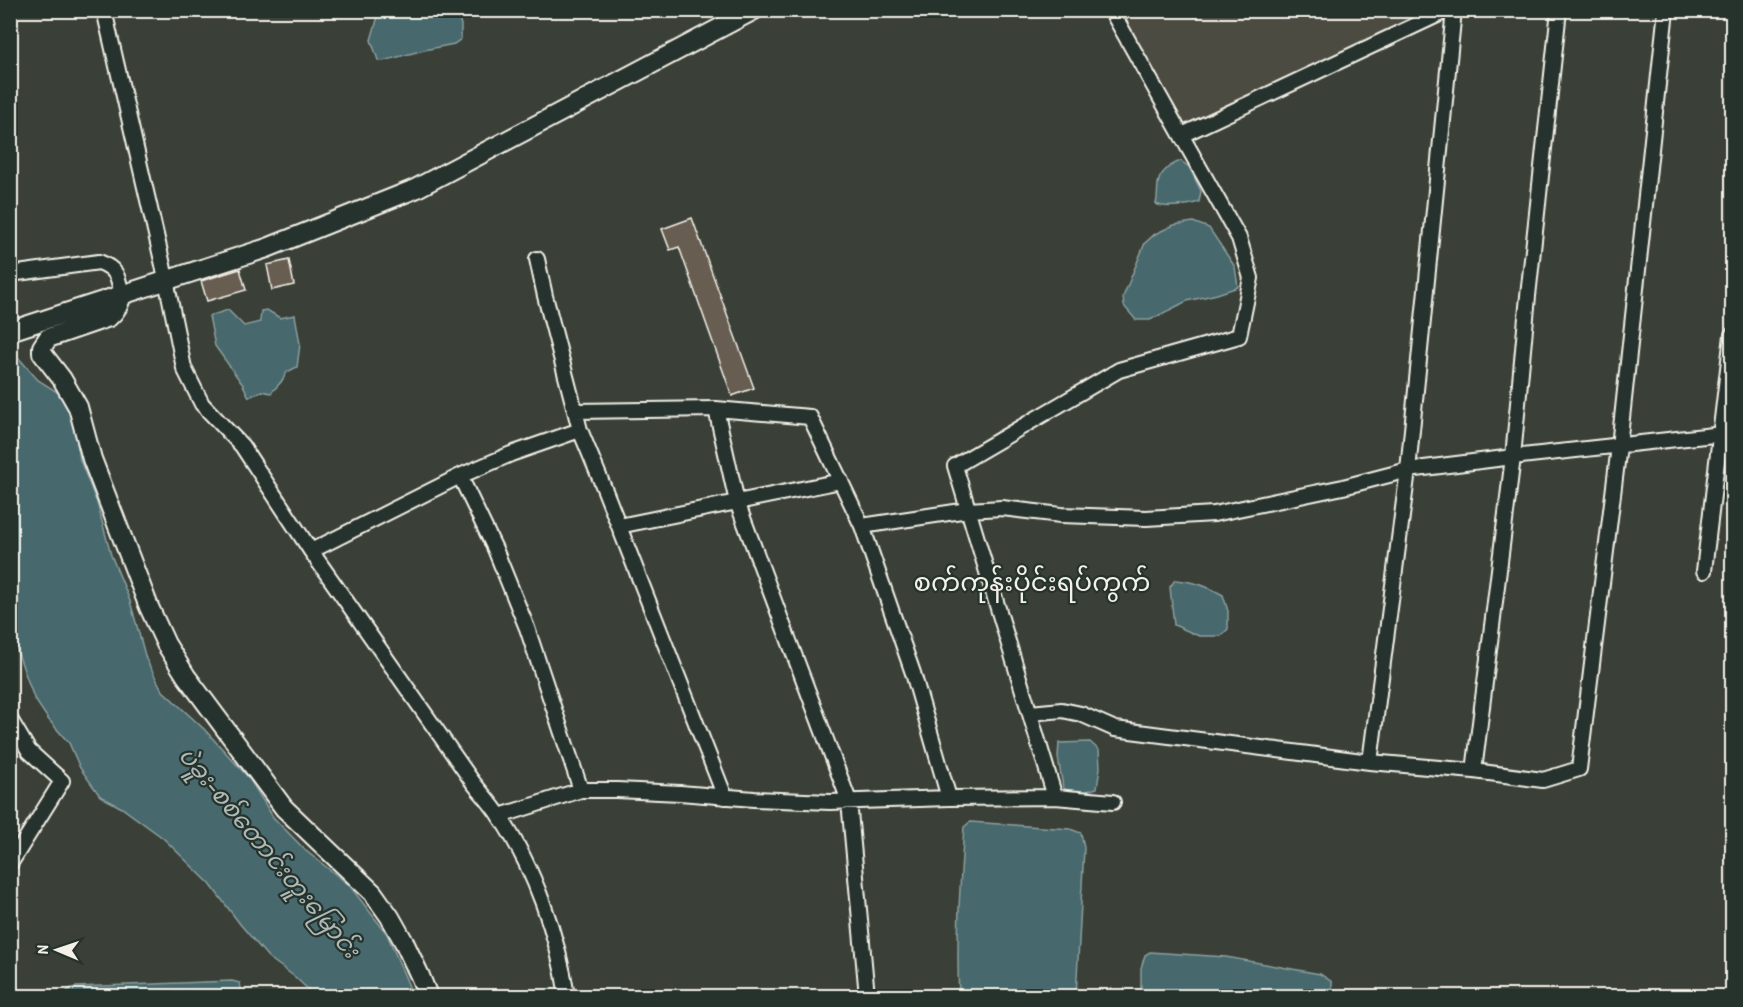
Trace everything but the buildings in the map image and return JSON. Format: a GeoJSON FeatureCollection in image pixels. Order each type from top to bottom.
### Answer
{"type":"FeatureCollection","features":[{"type":"Feature","properties":{"kind":"street"},"geometry":{"type":"LineString","coordinates":[[104,10],[155,231],[183,368],[202,404],[242,446],[311,551],[472,781],[500,816],[544,904],[567,996]]}},
{"type":"Feature","properties":{"kind":"street"},"geometry":{"type":"LineString","coordinates":[[14,330],[267,248],[414,189],[754,10]]}},
{"type":"Feature","properties":{"kind":"street"},"geometry":{"type":"LineString","coordinates":[[1055,797],[955,466],[1119,370],[1239,336],[1251,278],[1239,238],[1111,10]]}},
{"type":"Feature","properties":{"kind":"street"},"geometry":{"type":"LineString","coordinates":[[1182,135],[1448,10]]}},
{"type":"Feature","properties":{"kind":"street"},"geometry":{"type":"LineString","coordinates":[[1370,762],[1408,470],[1454,10]]}},
{"type":"Feature","properties":{"kind":"street"},"geometry":{"type":"LineString","coordinates":[[1474,771],[1513,457],[1528,296],[1560,10]]}},
{"type":"Feature","properties":{"kind":"street"},"geometry":{"type":"LineString","coordinates":[[1030,713],[1062,711],[1081,714],[1115,729],[1370,762],[1474,771],[1543,780],[1579,769],[1619,446],[1666,10]]}},
{"type":"Feature","properties":{"kind":"street"},"geometry":{"type":"LineString","coordinates":[[537,259],[580,430],[725,797]]}},
{"type":"Feature","properties":{"kind":"street"},"geometry":{"type":"LineString","coordinates":[[10,274],[99,262],[110,266],[118,276],[122,295],[115,312],[48,338],[42,346],[42,353],[62,379],[78,407],[92,459],[149,607],[166,644],[186,676],[278,801],[373,893],[404,942],[428,996]]}},
{"type":"Feature","properties":{"kind":"street"},"geometry":{"type":"LineString","coordinates":[[1704,572],[1726,434],[1732,335]]}},
{"type":"Feature","properties":{"kind":"street"},"geometry":{"type":"LineString","coordinates":[[575,411],[716,409],[810,417],[862,526],[913,673],[949,798]]}},
{"type":"Feature","properties":{"kind":"street"},"geometry":{"type":"LineString","coordinates":[[716,409],[736,502],[849,801],[867,996]]}},
{"type":"Feature","properties":{"kind":"street"},"geometry":{"type":"LineString","coordinates":[[311,551],[460,476],[511,454],[580,430]]}},
{"type":"Feature","properties":{"kind":"street"},"geometry":{"type":"LineString","coordinates":[[862,526],[968,510],[1002,508],[1061,515],[1146,518],[1214,514],[1343,487],[1408,470],[1726,434]]}},
{"type":"Feature","properties":{"kind":"street"},"geometry":{"type":"LineString","coordinates":[[460,476],[495,549],[527,628],[581,790]]}},
{"type":"Feature","properties":{"kind":"street"},"geometry":{"type":"LineString","coordinates":[[619,526],[841,482]]}},
{"type":"Feature","properties":{"kind":"street"},"geometry":{"type":"LineString","coordinates":[[10,719],[29,751],[62,781],[10,864]]}},
{"type":"Feature","properties":{"kind":"street"},"geometry":{"type":"LineString","coordinates":[[500,816],[581,790],[648,791],[754,800],[849,801],[1055,797],[1113,802]]}},
{"type":"Feature","properties":{"kind":"shaded area"},"geometry":{"type":"Polygon","coordinates":[[[1119,11],[1427,11],[1184,127],[1119,11]]]}},
{"type":"Feature","properties":{"kind":"water"},"geometry":{"type":"Polygon","coordinates":[[[376,11],[457,11],[461,25],[461,39],[454,44],[383,61],[378,60],[371,40],[377,20],[376,11]]]}},
{"type":"Feature","properties":{"kind":"water"},"geometry":{"type":"Polygon","coordinates":[[[1181,161],[1189,167],[1201,191],[1199,202],[1171,206],[1156,204],[1161,176],[1173,164],[1181,161]]]}},
{"type":"Feature","properties":{"kind":"water"},"geometry":{"type":"Polygon","coordinates":[[[1193,222],[1209,228],[1235,267],[1238,287],[1187,301],[1150,320],[1136,320],[1124,306],[1123,297],[1145,243],[1155,234],[1174,225],[1193,222]]]}},
{"type":"Feature","properties":{"kind":"water"},"geometry":{"type":"Polygon","coordinates":[[[228,310],[244,326],[260,322],[261,311],[267,310],[280,318],[295,315],[300,344],[297,367],[287,372],[271,393],[262,391],[249,397],[215,346],[209,316],[228,310]]]}},
{"type":"Feature","properties":{"kind":"water","name":"ပဲခူး-စစ်တောင်းတူးမြောင်း"},"geometry":{"type":"Polygon","coordinates":[[[10,348],[38,380],[62,395],[73,419],[80,460],[97,503],[111,555],[130,601],[146,659],[162,690],[204,729],[249,778],[273,817],[306,851],[349,885],[387,934],[413,996],[315,996],[295,977],[268,957],[210,884],[163,838],[122,808],[100,796],[80,768],[69,743],[48,719],[34,698],[11,634],[10,348]]]}},
{"type":"Feature","properties":{"kind":"water"},"geometry":{"type":"Polygon","coordinates":[[[1175,580],[1200,584],[1223,595],[1228,611],[1228,629],[1221,636],[1199,636],[1174,625],[1170,587],[1175,580]]]}},
{"type":"Feature","properties":{"kind":"water"},"geometry":{"type":"Polygon","coordinates":[[[1090,742],[1099,750],[1100,768],[1097,788],[1070,793],[1063,787],[1058,757],[1059,743],[1090,742]]]}},
{"type":"Feature","properties":{"kind":"water"},"geometry":{"type":"Polygon","coordinates":[[[970,822],[1070,829],[1081,833],[1084,848],[1076,996],[959,996],[958,933],[961,870],[964,827],[970,822]]]}},
{"type":"Feature","properties":{"kind":"water"},"geometry":{"type":"Polygon","coordinates":[[[1150,952],[1226,957],[1320,974],[1332,982],[1332,996],[1141,996],[1141,968],[1145,955],[1150,952]]]}},
{"type":"Feature","properties":{"kind":"water"},"geometry":{"type":"Polygon","coordinates":[[[232,981],[240,983],[242,996],[64,996],[69,989],[76,987],[232,981]]]}},
{"type":"Feature","properties":{"kind":"district","name":"စက်ကုန်းပိုင်းရပ်ကွက်"},"geometry":{"type":"Point","coordinates":[1032,581]}}]}
